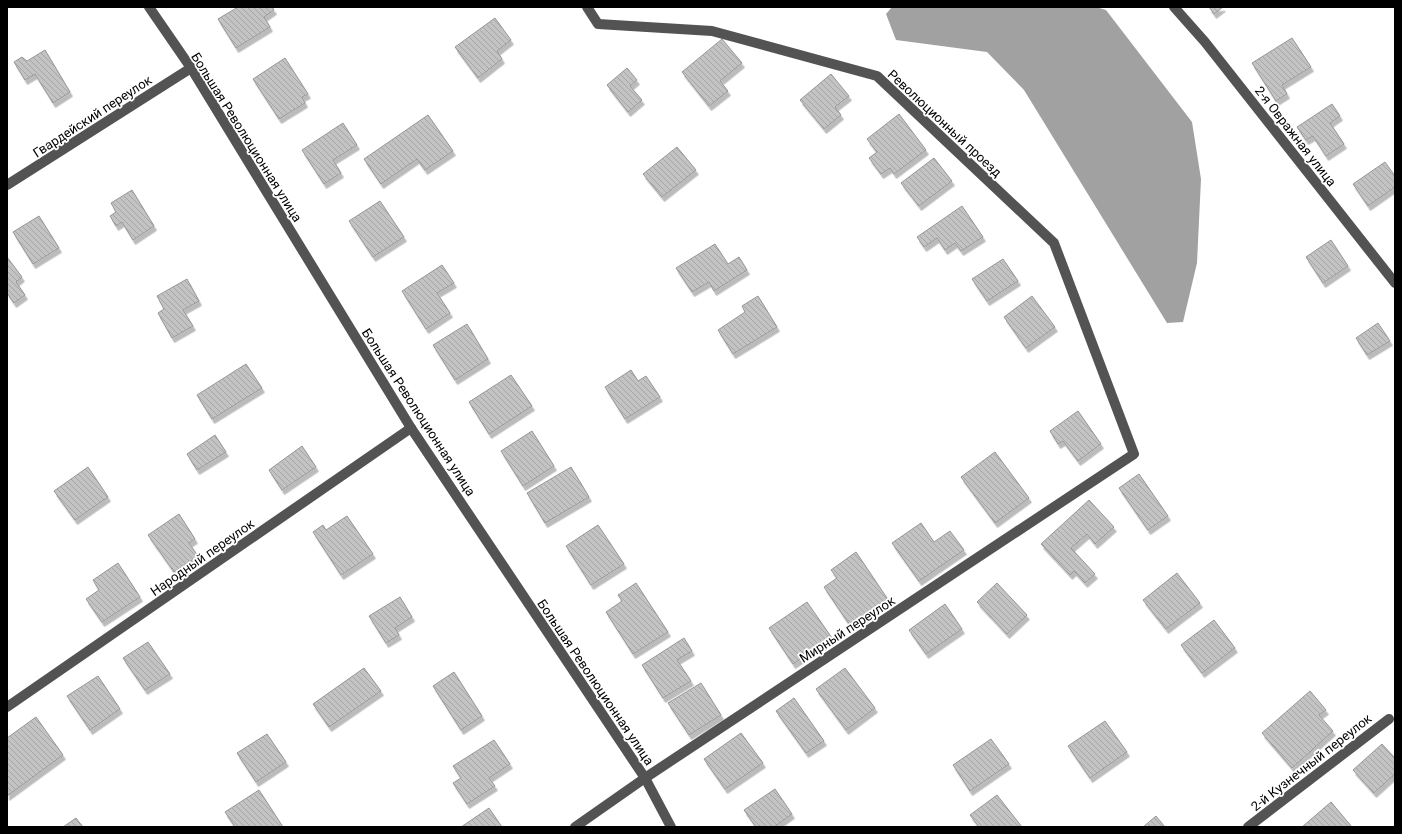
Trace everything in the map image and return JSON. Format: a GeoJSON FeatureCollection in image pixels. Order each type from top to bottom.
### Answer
{"type":"FeatureCollection","features":[{"type":"Feature","properties":{"kind":"street","name":"Большая Революционная улица"},"geometry":{"type":"LineString","coordinates":[[149,7],[191,68],[411,428],[645,778],[671,827]]}},
{"type":"Feature","properties":{"kind":"street","name":"Революционный проезд"},"geometry":{"type":"LineString","coordinates":[[587,7],[598,24],[712,31],[877,76],[1054,243],[1134,454]]}},
{"type":"Feature","properties":{"kind":"street","name":"2-я Овражная улица"},"geometry":{"type":"LineString","coordinates":[[1174,7],[1205,42],[1395,283]]}},
{"type":"Feature","properties":{"kind":"street","name":"Гвардейский переулок"},"geometry":{"type":"LineString","coordinates":[[7,185],[191,68]]}},
{"type":"Feature","properties":{"kind":"street","name":"Народный переулок"},"geometry":{"type":"LineString","coordinates":[[7,707],[411,428]]}},
{"type":"Feature","properties":{"kind":"street","name":"Мирный переулок"},"geometry":{"type":"LineString","coordinates":[[575,827],[645,778],[1134,454]]}},
{"type":"Feature","properties":{"kind":"street","name":"2-й Кузнечный переулок"},"geometry":{"type":"LineString","coordinates":[[1248,827],[1389,719]]}},
{"type":"Feature","properties":{"kind":"shaded area"},"geometry":{"type":"Polygon","coordinates":[[[892,7],[1096,7],[1106,10],[1192,122],[1201,179],[1197,263],[1183,322],[1167,323],[1024,90],[987,52],[896,40],[886,14],[892,7]]]}},
{"type":"Feature","properties":{"kind":"building"},"geometry":{"type":"Polygon","coordinates":[[[238,7],[272,7],[274,10],[264,17],[270,27],[236,48],[218,19],[238,7]]]}},
{"type":"Feature","properties":{"kind":"building"},"geometry":{"type":"Polygon","coordinates":[[[1209,7],[1223,7],[1214,14],[1209,7]]]}},
{"type":"Feature","properties":{"kind":"building"},"geometry":{"type":"Polygon","coordinates":[[[495,18],[511,40],[497,51],[502,59],[478,78],[455,47],[495,18]]]}},
{"type":"Feature","properties":{"kind":"building"},"geometry":{"type":"Polygon","coordinates":[[[1292,38],[1311,67],[1282,85],[1287,94],[1276,101],[1252,63],[1292,38]]]}},
{"type":"Feature","properties":{"kind":"building"},"geometry":{"type":"Polygon","coordinates":[[[722,39],[742,63],[720,81],[728,91],[709,106],[682,72],[722,39]]]}},
{"type":"Feature","properties":{"kind":"building"},"geometry":{"type":"Polygon","coordinates":[[[45,50],[70,92],[53,103],[35,74],[25,80],[14,62],[22,57],[27,61],[45,50]]]}},
{"type":"Feature","properties":{"kind":"building"},"geometry":{"type":"Polygon","coordinates":[[[285,58],[308,94],[302,97],[305,103],[279,119],[253,79],[285,58]]]}},
{"type":"Feature","properties":{"kind":"building"},"geometry":{"type":"Polygon","coordinates":[[[627,68],[637,80],[630,86],[642,100],[628,112],[607,85],[627,68]]]}},
{"type":"Feature","properties":{"kind":"building"},"geometry":{"type":"Polygon","coordinates":[[[831,74],[849,96],[835,107],[841,115],[824,129],[800,100],[831,74]]]}},
{"type":"Feature","properties":{"kind":"building"},"geometry":{"type":"Polygon","coordinates":[[[1332,104],[1340,116],[1330,123],[1344,144],[1326,156],[1313,136],[1306,140],[1297,127],[1332,104]]]}},
{"type":"Feature","properties":{"kind":"building"},"geometry":{"type":"Polygon","coordinates":[[[899,114],[926,150],[894,174],[890,168],[881,174],[869,158],[877,152],[867,139],[899,114]]]}},
{"type":"Feature","properties":{"kind":"building"},"geometry":{"type":"Polygon","coordinates":[[[428,115],[453,151],[425,170],[417,159],[381,184],[364,159],[428,115]]]}},
{"type":"Feature","properties":{"kind":"building"},"geometry":{"type":"Polygon","coordinates":[[[343,123],[357,145],[333,160],[341,173],[324,184],[302,150],[343,123]]]}},
{"type":"Feature","properties":{"kind":"building"},"geometry":{"type":"Polygon","coordinates":[[[677,147],[696,170],[662,197],[643,174],[677,147]]]}},
{"type":"Feature","properties":{"kind":"building"},"geometry":{"type":"Polygon","coordinates":[[[934,158],[952,181],[919,206],[901,183],[934,158]]]}},
{"type":"Feature","properties":{"kind":"building"},"geometry":{"type":"Polygon","coordinates":[[[1385,162],[1395,176],[1395,187],[1368,206],[1353,184],[1385,162]]]}},
{"type":"Feature","properties":{"kind":"building"},"geometry":{"type":"Polygon","coordinates":[[[132,190],[154,226],[133,240],[122,222],[116,226],[110,216],[116,212],[111,203],[132,190]]]}},
{"type":"Feature","properties":{"kind":"building"},"geometry":{"type":"Polygon","coordinates":[[[380,201],[404,237],[373,257],[349,221],[380,201]]]}},
{"type":"Feature","properties":{"kind":"building"},"geometry":{"type":"Polygon","coordinates":[[[962,206],[983,237],[961,251],[955,243],[945,250],[937,238],[924,247],[917,237],[962,206]]]}},
{"type":"Feature","properties":{"kind":"building"},"geometry":{"type":"Polygon","coordinates":[[[39,216],[59,248],[33,264],[13,232],[39,216]]]}},
{"type":"Feature","properties":{"kind":"building"},"geometry":{"type":"Polygon","coordinates":[[[1331,240],[1348,266],[1323,283],[1306,257],[1331,240]]]}},
{"type":"Feature","properties":{"kind":"building"},"geometry":{"type":"Polygon","coordinates":[[[715,244],[728,264],[739,257],[747,270],[714,291],[709,282],[692,292],[676,268],[715,244]]]}},
{"type":"Feature","properties":{"kind":"building"},"geometry":{"type":"Polygon","coordinates":[[[7,257],[22,277],[16,282],[25,295],[14,303],[7,293],[7,257]]]}},
{"type":"Feature","properties":{"kind":"building"},"geometry":{"type":"Polygon","coordinates":[[[1003,259],[1018,281],[987,301],[972,279],[1003,259]]]}},
{"type":"Feature","properties":{"kind":"building"},"geometry":{"type":"Polygon","coordinates":[[[442,265],[454,283],[437,293],[450,313],[426,329],[402,291],[442,265]]]}},
{"type":"Feature","properties":{"kind":"building"},"geometry":{"type":"Polygon","coordinates":[[[187,279],[199,301],[183,310],[193,326],[172,338],[158,313],[164,309],[157,296],[187,279]]]}},
{"type":"Feature","properties":{"kind":"building"},"geometry":{"type":"Polygon","coordinates":[[[758,296],[777,327],[733,354],[718,330],[745,312],[742,306],[758,296]]]}},
{"type":"Feature","properties":{"kind":"building"},"geometry":{"type":"Polygon","coordinates":[[[1032,296],[1055,327],[1026,348],[1004,317],[1032,296]]]}},
{"type":"Feature","properties":{"kind":"building"},"geometry":{"type":"Polygon","coordinates":[[[1378,323],[1390,341],[1367,355],[1356,338],[1378,323]]]}},
{"type":"Feature","properties":{"kind":"building"},"geometry":{"type":"Polygon","coordinates":[[[467,324],[488,359],[455,380],[433,345],[467,324]]]}},
{"type":"Feature","properties":{"kind":"building"},"geometry":{"type":"Polygon","coordinates":[[[246,364],[262,388],[212,419],[197,395],[246,364]]]}},
{"type":"Feature","properties":{"kind":"building"},"geometry":{"type":"Polygon","coordinates":[[[631,370],[638,381],[646,376],[660,397],[625,419],[605,387],[631,370]]]}},
{"type":"Feature","properties":{"kind":"building"},"geometry":{"type":"Polygon","coordinates":[[[511,375],[532,406],[489,434],[469,402],[511,375]]]}},
{"type":"Feature","properties":{"kind":"building"},"geometry":{"type":"Polygon","coordinates":[[[1078,411],[1101,444],[1078,461],[1063,441],[1058,444],[1050,431],[1078,411]]]}},
{"type":"Feature","properties":{"kind":"building"},"geometry":{"type":"Polygon","coordinates":[[[532,431],[554,466],[523,486],[501,451],[532,431]]]}},
{"type":"Feature","properties":{"kind":"building"},"geometry":{"type":"Polygon","coordinates":[[[215,435],[226,452],[197,470],[187,454],[215,435]]]}},
{"type":"Feature","properties":{"kind":"building"},"geometry":{"type":"Polygon","coordinates":[[[302,446],[316,467],[282,490],[269,470],[302,446]]]}},
{"type":"Feature","properties":{"kind":"building"},"geometry":{"type":"Polygon","coordinates":[[[995,452],[1029,498],[995,523],[961,477],[995,452]]]}},
{"type":"Feature","properties":{"kind":"building"},"geometry":{"type":"Polygon","coordinates":[[[88,467],[108,497],[75,520],[54,491],[88,467]]]}},
{"type":"Feature","properties":{"kind":"building"},"geometry":{"type":"Polygon","coordinates":[[[571,467],[589,497],[545,523],[527,493],[571,467]]]}},
{"type":"Feature","properties":{"kind":"building"},"geometry":{"type":"Polygon","coordinates":[[[1139,474],[1168,516],[1148,530],[1119,488],[1139,474]]]}},
{"type":"Feature","properties":{"kind":"building"},"geometry":{"type":"Polygon","coordinates":[[[1089,500],[1114,527],[1095,544],[1087,534],[1071,548],[1095,574],[1085,583],[1074,571],[1070,575],[1041,544],[1089,500]]]}},
{"type":"Feature","properties":{"kind":"building"},"geometry":{"type":"Polygon","coordinates":[[[179,514],[195,539],[189,543],[198,556],[174,572],[148,535],[179,514]]]}},
{"type":"Feature","properties":{"kind":"building"},"geometry":{"type":"Polygon","coordinates":[[[347,516],[373,554],[341,575],[313,532],[323,525],[326,530],[347,516]]]}},
{"type":"Feature","properties":{"kind":"building"},"geometry":{"type":"Polygon","coordinates":[[[921,523],[934,542],[950,531],[964,550],[919,581],[892,543],[921,523]]]}},
{"type":"Feature","properties":{"kind":"building"},"geometry":{"type":"Polygon","coordinates":[[[598,525],[624,564],[591,585],[566,546],[598,525]]]}},
{"type":"Feature","properties":{"kind":"building"},"geometry":{"type":"Polygon","coordinates":[[[856,552],[889,601],[851,627],[824,587],[837,578],[831,570],[856,552]]]}},
{"type":"Feature","properties":{"kind":"building"},"geometry":{"type":"Polygon","coordinates":[[[118,563],[140,597],[102,622],[86,599],[99,590],[93,580],[118,563]]]}},
{"type":"Feature","properties":{"kind":"building"},"geometry":{"type":"Polygon","coordinates":[[[1177,573],[1200,603],[1166,629],[1143,600],[1177,573]]]}},
{"type":"Feature","properties":{"kind":"building"},"geometry":{"type":"Polygon","coordinates":[[[636,583],[668,632],[633,654],[606,612],[622,601],[618,595],[636,583]]]}},
{"type":"Feature","properties":{"kind":"building"},"geometry":{"type":"Polygon","coordinates":[[[997,583],[1027,615],[1007,634],[977,602],[997,583]]]}},
{"type":"Feature","properties":{"kind":"building"},"geometry":{"type":"Polygon","coordinates":[[[400,597],[412,617],[395,628],[399,635],[386,643],[369,616],[400,597]]]}},
{"type":"Feature","properties":{"kind":"building"},"geometry":{"type":"Polygon","coordinates":[[[807,602],[832,638],[793,664],[769,628],[807,602]]]}},
{"type":"Feature","properties":{"kind":"building"},"geometry":{"type":"Polygon","coordinates":[[[945,604],[962,629],[926,654],[909,630],[945,604]]]}},
{"type":"Feature","properties":{"kind":"building"},"geometry":{"type":"Polygon","coordinates":[[[1214,620],[1235,648],[1202,673],[1181,645],[1214,620]]]}},
{"type":"Feature","properties":{"kind":"building"},"geometry":{"type":"Polygon","coordinates":[[[684,638],[692,651],[677,660],[691,681],[663,698],[642,665],[684,638]]]}},
{"type":"Feature","properties":{"kind":"building"},"geometry":{"type":"Polygon","coordinates":[[[148,642],[170,674],[145,690],[123,658],[148,642]]]}},
{"type":"Feature","properties":{"kind":"building"},"geometry":{"type":"Polygon","coordinates":[[[364,668],[381,691],[329,727],[313,704],[364,668]]]}},
{"type":"Feature","properties":{"kind":"building"},"geometry":{"type":"Polygon","coordinates":[[[845,668],[875,708],[846,730],[816,689],[845,668]]]}},
{"type":"Feature","properties":{"kind":"building"},"geometry":{"type":"Polygon","coordinates":[[[454,672],[482,716],[461,730],[433,686],[454,672]]]}},
{"type":"Feature","properties":{"kind":"building"},"geometry":{"type":"Polygon","coordinates":[[[98,676],[120,709],[90,730],[67,696],[98,676]]]}},
{"type":"Feature","properties":{"kind":"building"},"geometry":{"type":"Polygon","coordinates":[[[701,683],[721,715],[689,735],[668,703],[701,683]]]}},
{"type":"Feature","properties":{"kind":"building"},"geometry":{"type":"Polygon","coordinates":[[[1310,691],[1326,710],[1319,715],[1333,731],[1292,768],[1262,733],[1310,691]]]}},
{"type":"Feature","properties":{"kind":"building"},"geometry":{"type":"Polygon","coordinates":[[[794,698],[824,741],[806,753],[776,711],[794,698]]]}},
{"type":"Feature","properties":{"kind":"building"},"geometry":{"type":"Polygon","coordinates":[[[36,717],[63,755],[7,796],[7,738],[36,717]]]}},
{"type":"Feature","properties":{"kind":"building"},"geometry":{"type":"Polygon","coordinates":[[[1105,721],[1127,752],[1090,778],[1068,746],[1105,721]]]}},
{"type":"Feature","properties":{"kind":"building"},"geometry":{"type":"Polygon","coordinates":[[[741,733],[763,763],[725,789],[704,759],[741,733]]]}},
{"type":"Feature","properties":{"kind":"building"},"geometry":{"type":"Polygon","coordinates":[[[267,734],[286,762],[256,782],[237,753],[267,734]]]}},
{"type":"Feature","properties":{"kind":"building"},"geometry":{"type":"Polygon","coordinates":[[[991,739],[1009,764],[970,791],[953,765],[991,739]]]}},
{"type":"Feature","properties":{"kind":"building"},"geometry":{"type":"Polygon","coordinates":[[[494,740],[510,764],[489,778],[495,786],[467,804],[453,783],[461,778],[453,766],[494,740]]]}},
{"type":"Feature","properties":{"kind":"building"},"geometry":{"type":"Polygon","coordinates":[[[1382,744],[1395,758],[1395,774],[1374,793],[1353,770],[1382,744]]]}},
{"type":"Feature","properties":{"kind":"building"},"geometry":{"type":"Polygon","coordinates":[[[775,789],[792,814],[774,827],[756,827],[744,810],[775,789]]]}},
{"type":"Feature","properties":{"kind":"building"},"geometry":{"type":"Polygon","coordinates":[[[259,790],[283,827],[235,827],[225,812],[259,790]]]}},
{"type":"Feature","properties":{"kind":"building"},"geometry":{"type":"Polygon","coordinates":[[[997,795],[1022,827],[979,827],[970,815],[997,795]]]}},
{"type":"Feature","properties":{"kind":"building"},"geometry":{"type":"Polygon","coordinates":[[[1331,802],[1352,827],[1302,827],[1331,802]]]}},
{"type":"Feature","properties":{"kind":"building"},"geometry":{"type":"Polygon","coordinates":[[[489,808],[502,827],[461,827],[489,808]]]}},
{"type":"Feature","properties":{"kind":"building"},"geometry":{"type":"Polygon","coordinates":[[[1156,816],[1165,827],[1143,827],[1156,816]]]}},
{"type":"Feature","properties":{"kind":"building"},"geometry":{"type":"Polygon","coordinates":[[[76,818],[83,827],[63,827],[76,818]]]}}]}
